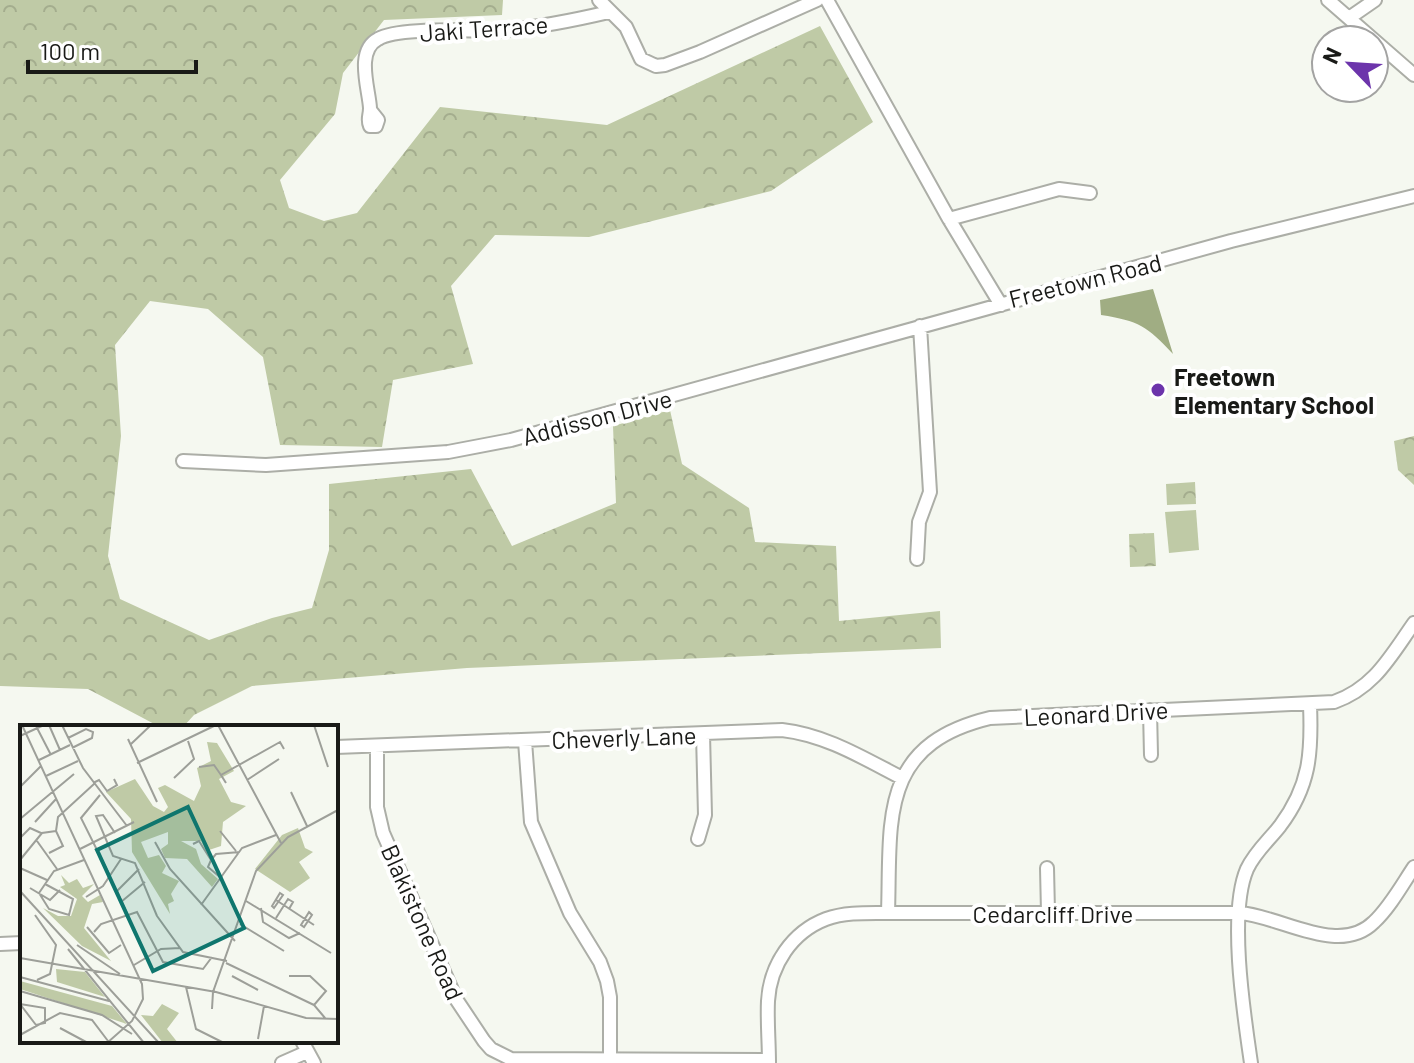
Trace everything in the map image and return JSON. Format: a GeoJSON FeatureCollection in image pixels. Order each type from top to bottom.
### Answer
{"type":"FeatureCollection","features":[{"type":"Feature","properties":{"kind":"street"},"geometry":{"type":"LineString","coordinates":[[599,0],[626,27],[641,59],[656,66],[700,52],[817,0]]}},
{"type":"Feature","properties":{"kind":"street","name":"Freetown Road"},"geometry":{"type":"LineString","coordinates":[[827,0],[949,219],[1001,305],[1231,241],[1414,196]]}},
{"type":"Feature","properties":{"kind":"street"},"geometry":{"type":"LineString","coordinates":[[1328,0],[1414,75]]}},
{"type":"Feature","properties":{"kind":"street"},"geometry":{"type":"LineString","coordinates":[[1349,18],[1375,0]]}},
{"type":"Feature","properties":{"kind":"street","name":"Jaki Terrace"},"geometry":{"type":"LineString","coordinates":[[370,110],[365,61],[371,46],[380,38],[443,30],[509,30],[609,12]]}},
{"type":"Feature","properties":{"kind":"street"},"geometry":{"type":"LineString","coordinates":[[949,219],[1059,189],[1090,193]]}},
{"type":"Feature","properties":{"kind":"street","name":"Addisson Drive"},"geometry":{"type":"LineString","coordinates":[[183,461],[266,465],[448,452],[486,445],[1001,305]]}},
{"type":"Feature","properties":{"kind":"street"},"geometry":{"type":"LineString","coordinates":[[917,559],[919,522],[930,492],[920,326]]}},
{"type":"Feature","properties":{"kind":"street","name":"Leonard Drive"},"geometry":{"type":"LineString","coordinates":[[888,913],[890,827],[894,800],[902,778],[917,756],[931,743],[967,723],[990,718],[1334,702],[1364,688],[1378,674],[1414,623]]}},
{"type":"Feature","properties":{"kind":"street"},"geometry":{"type":"LineString","coordinates":[[1251,1063],[1241,1004],[1241,888],[1248,868],[1293,808],[1305,782],[1310,757],[1310,705]]}},
{"type":"Feature","properties":{"kind":"street"},"geometry":{"type":"LineString","coordinates":[[1150,710],[1151,755]]}},
{"type":"Feature","properties":{"kind":"street","name":"Cheverly Lane"},"geometry":{"type":"LineString","coordinates":[[338,747],[782,730],[804,732],[832,742],[902,778]]}},
{"type":"Feature","properties":{"kind":"street"},"geometry":{"type":"LineString","coordinates":[[698,839],[705,815],[703,734]]}},
{"type":"Feature","properties":{"kind":"street"},"geometry":{"type":"LineString","coordinates":[[525,741],[531,822],[570,913],[600,962],[607,981],[610,1058]]}},
{"type":"Feature","properties":{"kind":"street","name":"Blakistone Road"},"geometry":{"type":"LineString","coordinates":[[377,746],[377,807],[383,833],[448,985],[491,1049],[511,1059],[769,1062]]}},
{"type":"Feature","properties":{"kind":"street","name":"Cedarcliff Drive"},"geometry":{"type":"LineString","coordinates":[[769,1062],[768,999],[771,978],[780,958],[797,936],[824,920],[848,914],[888,913],[1240,913],[1268,917],[1331,937],[1344,937],[1360,932],[1373,923],[1414,867]]}},
{"type":"Feature","properties":{"kind":"street"},"geometry":{"type":"LineString","coordinates":[[1047,868],[1048,912]]}},
{"type":"Feature","properties":{"kind":"street"},"geometry":{"type":"LineString","coordinates":[[0,944],[20,943]]}},
{"type":"Feature","properties":{"kind":"street"},"geometry":{"type":"LineString","coordinates":[[282,1063],[308,1052]]}},
{"type":"Feature","properties":{"kind":"green space"},"geometry":{"type":"Polygon","coordinates":[[[0,0],[503,0],[502,15],[384,20],[343,73],[335,114],[280,180],[289,208],[324,221],[357,213],[440,107],[607,125],[820,26],[873,122],[771,191],[589,237],[495,235],[451,286],[473,364],[393,380],[382,447],[280,445],[263,357],[208,309],[150,301],[115,345],[121,436],[108,556],[120,599],[209,640],[312,608],[329,550],[329,484],[471,469],[512,546],[616,503],[613,426],[670,410],[682,464],[749,508],[755,542],[836,546],[839,621],[940,611],[941,648],[467,668],[252,686],[194,715],[185,725],[156,725],[88,689],[0,686],[0,0]]]}},
{"type":"Feature","properties":{"kind":"green space"},"geometry":{"type":"Polygon","coordinates":[[[1414,436],[1414,485],[1398,470],[1394,441],[1414,436]]]}},
{"type":"Feature","properties":{"kind":"green space"},"geometry":{"type":"Polygon","coordinates":[[[1195,482],[1196,504],[1167,505],[1166,484],[1195,482]]]}},
{"type":"Feature","properties":{"kind":"green space"},"geometry":{"type":"Polygon","coordinates":[[[1196,510],[1199,550],[1169,553],[1165,512],[1196,510]]]}},
{"type":"Feature","properties":{"kind":"green space"},"geometry":{"type":"Polygon","coordinates":[[[1154,533],[1156,566],[1130,567],[1129,534],[1154,533]]]}},
{"type":"Feature","properties":{"kind":"shaded area"},"geometry":{"type":"Polygon","coordinates":[[[1153,289],[1173,354],[1142,326],[1101,315],[1100,300],[1153,289]]]}},
{"type":"Feature","properties":{"kind":"place","name":"Freetown Elementary School"},"geometry":{"type":"Point","coordinates":[1158,390]}}]}
